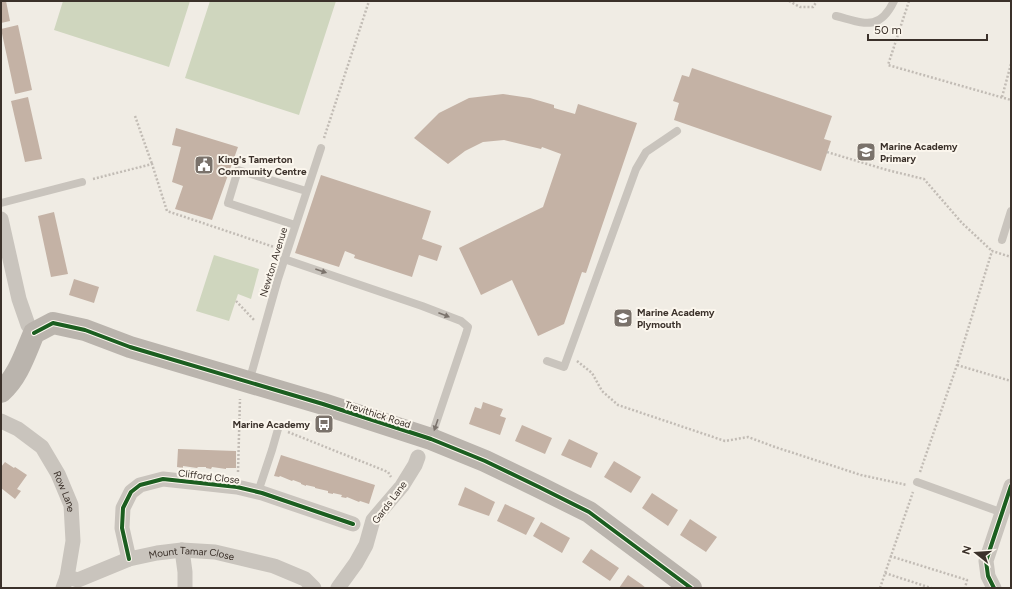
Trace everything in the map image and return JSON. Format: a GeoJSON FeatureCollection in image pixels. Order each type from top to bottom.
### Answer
{"type":"FeatureCollection","features":[{"type":"Feature","properties":{"kind":"street"},"geometry":{"type":"LineString","coordinates":[[1,219],[19,298],[28,325],[34,333],[18,370],[8,386],[1,392]]}},
{"type":"Feature","properties":{"kind":"street","name":"Trevithick Road"},"geometry":{"type":"LineString","coordinates":[[34,333],[53,323],[74,327],[130,347],[323,404],[431,439],[486,462],[589,512],[690,588]]}},
{"type":"Feature","properties":{"kind":"street","name":"Row Lane"},"geometry":{"type":"LineString","coordinates":[[1,421],[18,429],[42,447],[58,474],[70,505],[74,541],[73,583]]}},
{"type":"Feature","properties":{"kind":"street","name":"Gards Lane"},"geometry":{"type":"LineString","coordinates":[[338,588],[356,563],[366,545],[373,520],[402,486],[415,465],[418,457]]}},
{"type":"Feature","properties":{"kind":"street","name":"Clifford Close"},"geometry":{"type":"LineString","coordinates":[[129,560],[122,528],[123,508],[131,492],[140,485],[163,479],[237,487],[258,492],[353,524]]}},
{"type":"Feature","properties":{"kind":"street"},"geometry":{"type":"LineString","coordinates":[[994,588],[988,576],[986,561],[1011,486]]}},
{"type":"Feature","properties":{"kind":"street"},"geometry":{"type":"LineString","coordinates":[[182,550],[185,572],[185,588]]}},
{"type":"Feature","properties":{"kind":"street","name":"Mount Tamar Close"},"geometry":{"type":"LineString","coordinates":[[73,583],[129,560],[157,553],[182,550],[215,552],[274,566],[304,579],[314,588]]}},
{"type":"Feature","properties":{"kind":"lane"},"geometry":{"type":"LineString","coordinates":[[836,16],[865,24],[873,23],[882,19],[894,1]]}},
{"type":"Feature","properties":{"kind":"lane"},"geometry":{"type":"LineString","coordinates":[[547,361],[564,367],[636,170],[646,152],[677,131]]}},
{"type":"Feature","properties":{"kind":"lane","name":"Newton Avenue"},"geometry":{"type":"LineString","coordinates":[[245,382],[264,330],[295,225],[321,148]]}},
{"type":"Feature","properties":{"kind":"lane"},"geometry":{"type":"LineString","coordinates":[[295,225],[228,203],[238,170],[306,191]]}},
{"type":"Feature","properties":{"kind":"lane"},"geometry":{"type":"LineString","coordinates":[[1,203],[82,182]]}},
{"type":"Feature","properties":{"kind":"lane"},"geometry":{"type":"LineString","coordinates":[[1002,240],[1011,211]]}},
{"type":"Feature","properties":{"kind":"lane"},"geometry":{"type":"LineString","coordinates":[[286,255],[461,321],[468,327],[431,439]]}},
{"type":"Feature","properties":{"kind":"lane"},"geometry":{"type":"LineString","coordinates":[[258,492],[278,429]]}},
{"type":"Feature","properties":{"kind":"lane"},"geometry":{"type":"LineString","coordinates":[[916,484],[1003,513]]}},
{"type":"Feature","properties":{"kind":"path"},"geometry":{"type":"LineString","coordinates":[[321,148],[369,1]]}},
{"type":"Feature","properties":{"kind":"path"},"geometry":{"type":"LineString","coordinates":[[789,1],[800,7],[813,7],[818,1]]}},
{"type":"Feature","properties":{"kind":"path"},"geometry":{"type":"LineString","coordinates":[[909,1],[888,65],[1011,100]]}},
{"type":"Feature","properties":{"kind":"path"},"geometry":{"type":"LineString","coordinates":[[1002,97],[1011,64]]}},
{"type":"Feature","properties":{"kind":"path"},"geometry":{"type":"LineString","coordinates":[[135,116],[167,211],[286,255]]}},
{"type":"Feature","properties":{"kind":"path"},"geometry":{"type":"LineString","coordinates":[[827,152],[887,170],[924,179],[962,222],[992,251],[1011,257]]}},
{"type":"Feature","properties":{"kind":"path"},"geometry":{"type":"LineString","coordinates":[[82,182],[152,164]]}},
{"type":"Feature","properties":{"kind":"path"},"geometry":{"type":"LineString","coordinates":[[880,588],[957,365],[992,251]]}},
{"type":"Feature","properties":{"kind":"path"},"geometry":{"type":"LineString","coordinates":[[236,301],[264,330]]}},
{"type":"Feature","properties":{"kind":"path"},"geometry":{"type":"LineString","coordinates":[[568,357],[580,362],[588,369],[592,373],[602,391],[618,405],[725,441],[748,437],[861,475],[904,485],[916,484]]}},
{"type":"Feature","properties":{"kind":"path"},"geometry":{"type":"LineString","coordinates":[[957,365],[1011,381]]}},
{"type":"Feature","properties":{"kind":"path"},"geometry":{"type":"LineString","coordinates":[[237,487],[245,382]]}},
{"type":"Feature","properties":{"kind":"path"},"geometry":{"type":"LineString","coordinates":[[278,429],[388,472],[391,477]]}},
{"type":"Feature","properties":{"kind":"path"},"geometry":{"type":"LineString","coordinates":[[890,556],[967,580],[965,588]]}},
{"type":"Feature","properties":{"kind":"path"},"geometry":{"type":"LineString","coordinates":[[885,573],[931,588]]}},
{"type":"Feature","properties":{"kind":"green space"},"geometry":{"type":"Polygon","coordinates":[[[63,1],[190,1],[169,67],[54,30],[63,1]]]}},
{"type":"Feature","properties":{"kind":"green space"},"geometry":{"type":"Polygon","coordinates":[[[210,1],[336,1],[299,115],[185,78],[210,1]]]}},
{"type":"Feature","properties":{"kind":"green space"},"geometry":{"type":"Polygon","coordinates":[[[214,255],[259,269],[251,299],[238,294],[229,321],[196,311],[214,255]]]}},
{"type":"Feature","properties":{"kind":"building"},"geometry":{"type":"Polygon","coordinates":[[[1,1],[6,1],[10,21],[1,23],[1,1]]]}},
{"type":"Feature","properties":{"kind":"building"},"geometry":{"type":"Polygon","coordinates":[[[18,25],[32,90],[15,94],[1,29],[18,25]]]}},
{"type":"Feature","properties":{"kind":"building"},"geometry":{"type":"Polygon","coordinates":[[[692,68],[832,116],[824,139],[831,141],[821,171],[674,120],[679,103],[673,101],[682,75],[689,77],[692,68]]]}},
{"type":"Feature","properties":{"kind":"building"},"geometry":{"type":"Polygon","coordinates":[[[503,94],[530,98],[554,105],[554,108],[575,114],[578,104],[637,123],[586,273],[582,272],[564,324],[538,336],[512,280],[481,295],[459,248],[543,207],[561,154],[542,147],[541,149],[504,140],[483,142],[465,151],[448,164],[414,138],[439,113],[469,98],[503,94]]]}},
{"type":"Feature","properties":{"kind":"building"},"geometry":{"type":"Polygon","coordinates":[[[28,97],[42,159],[25,162],[11,101],[28,97]]]}},
{"type":"Feature","properties":{"kind":"building","name":"King's Tamerton Community Centre"},"geometry":{"type":"Polygon","coordinates":[[[176,128],[238,147],[212,220],[175,209],[183,186],[172,182],[181,147],[172,145],[176,128]]]}},
{"type":"Feature","properties":{"kind":"building"},"geometry":{"type":"Polygon","coordinates":[[[321,175],[431,211],[422,239],[442,246],[437,261],[419,255],[412,277],[354,258],[355,255],[345,251],[339,267],[295,253],[321,175]]]}},
{"type":"Feature","properties":{"kind":"building"},"geometry":{"type":"Polygon","coordinates":[[[54,212],[68,274],[51,277],[38,216],[54,212]]]}},
{"type":"Feature","properties":{"kind":"building"},"geometry":{"type":"Polygon","coordinates":[[[74,279],[99,287],[94,303],[69,295],[74,279]]]}},
{"type":"Feature","properties":{"kind":"building"},"geometry":{"type":"Polygon","coordinates":[[[483,402],[503,409],[500,416],[506,418],[500,435],[469,424],[475,407],[481,409],[483,402]]]}},
{"type":"Feature","properties":{"kind":"building"},"geometry":{"type":"Polygon","coordinates":[[[522,425],[552,438],[545,454],[515,441],[522,425]]]}},
{"type":"Feature","properties":{"kind":"building"},"geometry":{"type":"Polygon","coordinates":[[[569,439],[598,453],[591,468],[561,455],[569,439]]]}},
{"type":"Feature","properties":{"kind":"building"},"geometry":{"type":"Polygon","coordinates":[[[178,449],[236,451],[236,468],[226,469],[212,467],[211,469],[206,467],[177,467],[178,449]]]}},
{"type":"Feature","properties":{"kind":"building"},"geometry":{"type":"Polygon","coordinates":[[[281,455],[375,485],[369,504],[347,497],[341,497],[342,495],[328,493],[328,491],[306,486],[280,476],[274,476],[281,455]]]}},
{"type":"Feature","properties":{"kind":"building"},"geometry":{"type":"Polygon","coordinates":[[[614,461],[641,477],[631,493],[604,477],[614,461]]]}},
{"type":"Feature","properties":{"kind":"building"},"geometry":{"type":"Polygon","coordinates":[[[5,462],[27,475],[17,489],[21,491],[15,499],[1,488],[1,467],[5,462]]]}},
{"type":"Feature","properties":{"kind":"building"},"geometry":{"type":"Polygon","coordinates":[[[465,487],[495,502],[489,516],[458,505],[465,487]]]}},
{"type":"Feature","properties":{"kind":"building"},"geometry":{"type":"Polygon","coordinates":[[[652,493],[678,510],[668,526],[642,508],[652,493]]]}},
{"type":"Feature","properties":{"kind":"building"},"geometry":{"type":"Polygon","coordinates":[[[505,504],[535,518],[526,535],[497,521],[505,504]]]}},
{"type":"Feature","properties":{"kind":"building"},"geometry":{"type":"Polygon","coordinates":[[[690,519],[717,537],[706,552],[680,535],[690,519]]]}},
{"type":"Feature","properties":{"kind":"building"},"geometry":{"type":"Polygon","coordinates":[[[541,522],[570,538],[562,553],[533,536],[541,522]]]}},
{"type":"Feature","properties":{"kind":"building"},"geometry":{"type":"Polygon","coordinates":[[[591,549],[619,568],[610,581],[582,562],[591,549]]]}},
{"type":"Feature","properties":{"kind":"building"},"geometry":{"type":"Polygon","coordinates":[[[628,575],[641,584],[646,588],[619,588],[628,575]]]}},
{"type":"Feature","properties":{"kind":"cycle path"},"geometry":{"type":"LineString","coordinates":[[34,333],[53,323],[85,330],[130,347],[323,404],[431,439],[485,461],[589,512],[691,588]]}},
{"type":"Feature","properties":{"kind":"cycle path"},"geometry":{"type":"LineString","coordinates":[[129,559],[122,528],[123,508],[131,492],[140,485],[163,479],[237,487],[262,493],[353,524]]}},
{"type":"Feature","properties":{"kind":"cycle path"},"geometry":{"type":"LineString","coordinates":[[994,588],[988,576],[986,561],[1011,486]]}},
{"type":"Feature","properties":{"kind":"place","name":"Marine Academy Primary"},"geometry":{"type":"Point","coordinates":[866,152]}},
{"type":"Feature","properties":{"kind":"place","name":"King's Tamerton Community Centre"},"geometry":{"type":"Point","coordinates":[204,165]}},
{"type":"Feature","properties":{"kind":"place","name":"Marine Academy Plymouth"},"geometry":{"type":"Point","coordinates":[623,318]}},
{"type":"Feature","properties":{"kind":"place","name":"Marine Academy"},"geometry":{"type":"Point","coordinates":[324,424]}}]}
